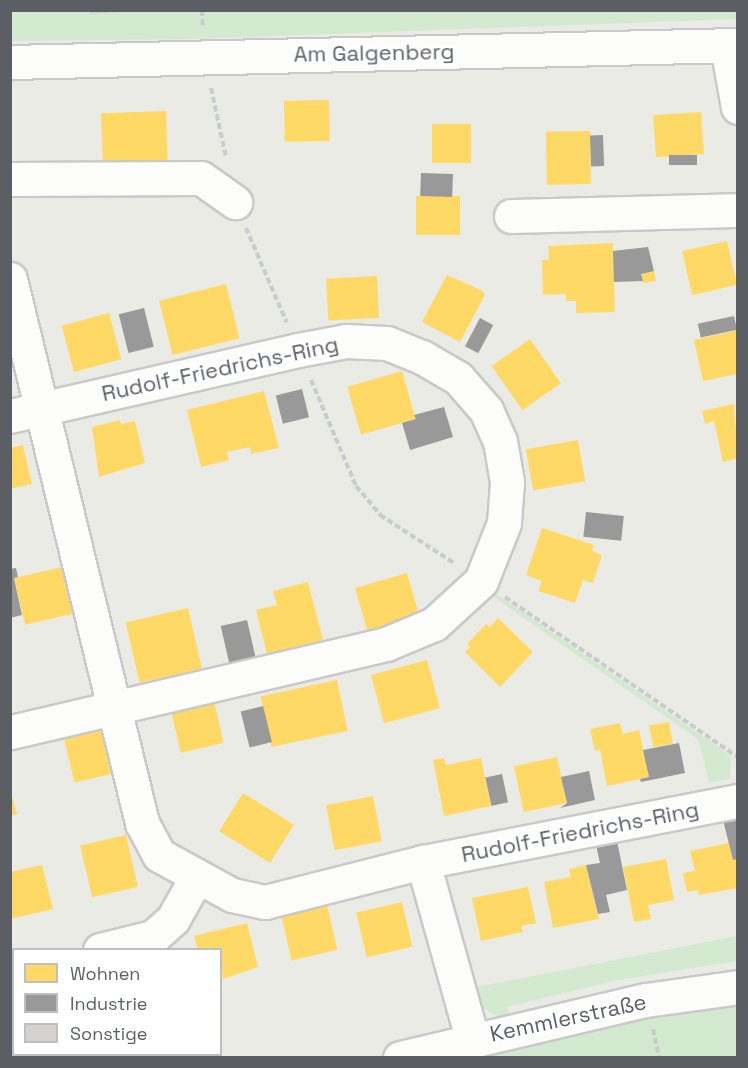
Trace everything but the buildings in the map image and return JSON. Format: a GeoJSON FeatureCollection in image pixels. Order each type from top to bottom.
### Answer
{"type":"FeatureCollection","features":[{"type":"Feature","properties":{"kind":"street","name":"Am Galgenberg"},"geometry":{"type":"LineString","coordinates":[[10,62],[732,45]]}},
{"type":"Feature","properties":{"kind":"street"},"geometry":{"type":"LineString","coordinates":[[732,45],[738,107]]}},
{"type":"Feature","properties":{"kind":"street"},"geometry":{"type":"LineString","coordinates":[[10,179],[201,178],[236,202]]}},
{"type":"Feature","properties":{"kind":"street"},"geometry":{"type":"LineString","coordinates":[[511,216],[738,210]]}},
{"type":"Feature","properties":{"kind":"street","name":"Rudolf-Friedrichs-Ring"},"geometry":{"type":"LineString","coordinates":[[10,279],[142,823],[159,855],[196,878],[232,895],[265,902],[423,862],[738,801]]}},
{"type":"Feature","properties":{"kind":"street","name":"Rudolf-Friedrichs-Ring"},"geometry":{"type":"LineString","coordinates":[[10,416],[346,340],[387,343],[423,357],[458,378],[486,410],[500,441],[507,482],[504,523],[481,581],[434,624],[387,644],[10,732]]}},
{"type":"Feature","properties":{"kind":"street"},"geometry":{"type":"LineString","coordinates":[[423,862],[472,1038]]}},
{"type":"Feature","properties":{"kind":"street"},"geometry":{"type":"LineString","coordinates":[[108,948],[153,937],[172,919],[196,878]]}},
{"type":"Feature","properties":{"kind":"street","name":"Kemmlerstraße"},"geometry":{"type":"LineString","coordinates":[[400,1058],[472,1038],[646,1000],[738,987]]}},
{"type":"Feature","properties":{"kind":"path"},"geometry":{"type":"LineString","coordinates":[[204,57],[236,202],[356,486],[380,515],[481,581],[738,757]]}},
{"type":"Feature","properties":{"kind":"green space"},"geometry":{"type":"Polygon","coordinates":[[[737,10],[738,19],[193,39],[11,41],[10,11],[737,10]]]}},
{"type":"Feature","properties":{"kind":"green space"},"geometry":{"type":"Polygon","coordinates":[[[489,589],[731,756],[730,779],[709,783],[698,739],[485,591],[489,589]]]}},
{"type":"Feature","properties":{"kind":"green space"},"geometry":{"type":"Polygon","coordinates":[[[737,936],[737,961],[618,980],[507,1007],[509,1016],[500,1018],[477,1004],[472,988],[737,936]]]}},
{"type":"Feature","properties":{"kind":"green space"},"geometry":{"type":"Polygon","coordinates":[[[737,1003],[737,1057],[487,1058],[634,1020],[737,1003]]]}}]}
